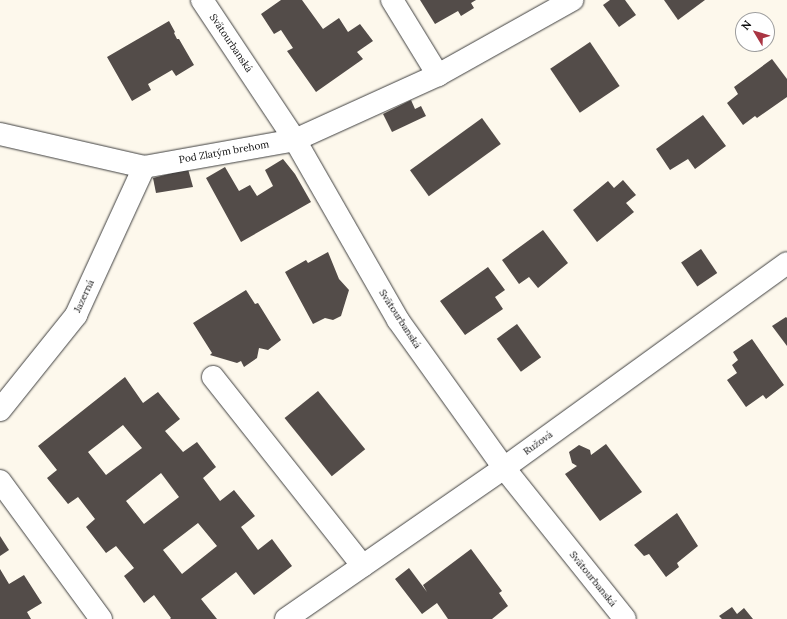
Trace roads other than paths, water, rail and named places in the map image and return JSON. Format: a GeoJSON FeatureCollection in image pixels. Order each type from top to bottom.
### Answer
{"type":"FeatureCollection","features":[{"type":"Feature","properties":{"kind":"street","name":"Svätourbanská"},"geometry":{"type":"LineString","coordinates":[[202,0],[295,140],[398,320],[504,468],[626,619]]}},
{"type":"Feature","properties":{"kind":"street"},"geometry":{"type":"LineString","coordinates":[[392,0],[438,75]]}},
{"type":"Feature","properties":{"kind":"street","name":"Pod Zlatým brehom"},"geometry":{"type":"LineString","coordinates":[[0,134],[144,167],[295,140],[438,75],[572,0]]}},
{"type":"Feature","properties":{"kind":"street","name":"Jazerná"},"geometry":{"type":"LineString","coordinates":[[0,410],[76,315],[144,167]]}},
{"type":"Feature","properties":{"kind":"street","name":"Ružová"},"geometry":{"type":"LineString","coordinates":[[286,619],[504,468],[787,263]]}},
{"type":"Feature","properties":{"kind":"street"},"geometry":{"type":"LineString","coordinates":[[213,376],[362,566]]}},
{"type":"Feature","properties":{"kind":"street"},"geometry":{"type":"LineString","coordinates":[[0,481],[101,619]]}}]}
